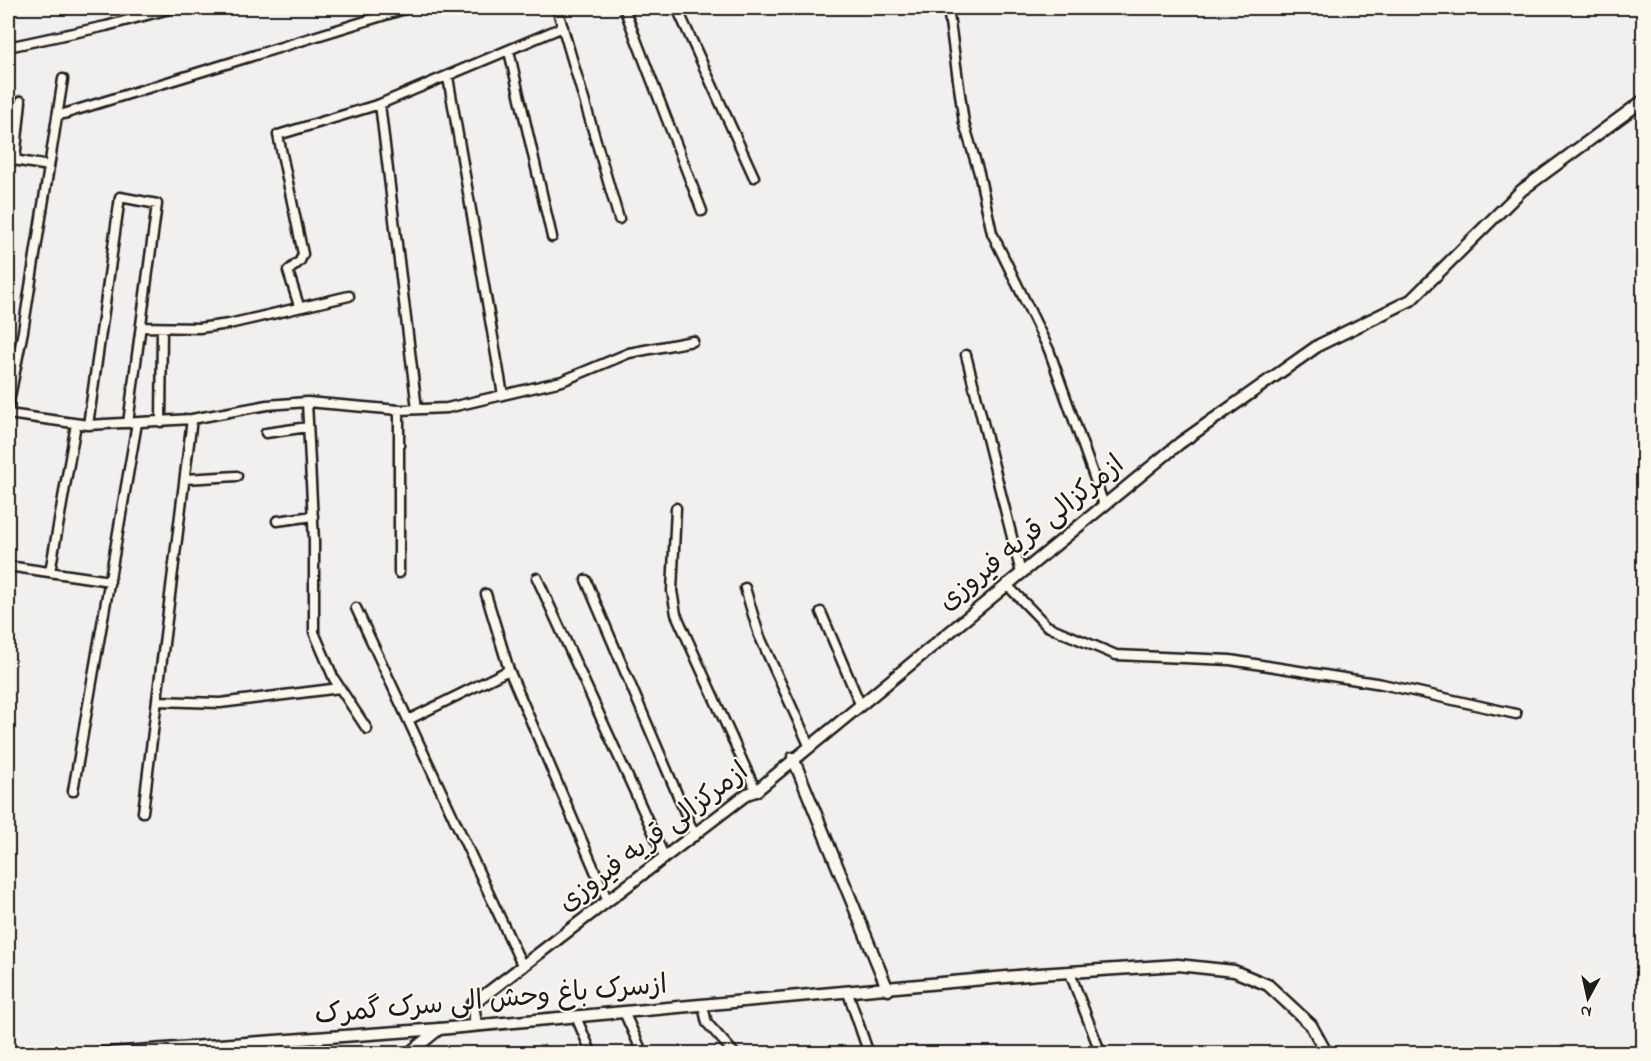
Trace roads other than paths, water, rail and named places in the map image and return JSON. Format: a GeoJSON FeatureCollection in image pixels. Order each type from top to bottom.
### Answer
{"type":"FeatureCollection","features":[{"type":"Feature","properties":{"kind":"main road","name":"ازمرکزالی قریه فیروزی"},"geometry":{"type":"LineString","coordinates":[[476,1025],[473,1004],[524,967],[664,856],[695,836],[747,794],[756,791],[793,758],[1180,443],[1319,345],[1411,300],[1522,190],[1644,100]]}},
{"type":"Feature","properties":{"kind":"main road"},"geometry":{"type":"LineString","coordinates":[[793,758],[888,990]]}},
{"type":"Feature","properties":{"kind":"main road","name":"ازسرک باغ وحش الی سرک گمرک"},"geometry":{"type":"LineString","coordinates":[[96,1053],[439,1029],[1178,965],[1248,975],[1268,985],[1311,1025],[1327,1053]]}},
{"type":"Feature","properties":{"kind":"main road"},"geometry":{"type":"LineString","coordinates":[[408,1053],[439,1029]]}},
{"type":"Feature","properties":{"kind":"street"},"geometry":{"type":"LineString","coordinates":[[8,47],[106,26],[173,8]]}},
{"type":"Feature","properties":{"kind":"street"},"geometry":{"type":"LineString","coordinates":[[57,116],[408,8]]}},
{"type":"Feature","properties":{"kind":"street"},"geometry":{"type":"LineString","coordinates":[[557,8],[619,219]]}},
{"type":"Feature","properties":{"kind":"street"},"geometry":{"type":"LineString","coordinates":[[624,8],[702,211]]}},
{"type":"Feature","properties":{"kind":"street"},"geometry":{"type":"LineString","coordinates":[[677,8],[754,177]]}},
{"type":"Feature","properties":{"kind":"street"},"geometry":{"type":"LineString","coordinates":[[948,8],[964,123],[979,172],[992,233],[1049,350],[1104,506]]}},
{"type":"Feature","properties":{"kind":"street"},"geometry":{"type":"LineString","coordinates":[[299,306],[288,271],[300,261],[303,255],[278,135],[380,104],[563,27]]}},
{"type":"Feature","properties":{"kind":"street"},"geometry":{"type":"LineString","coordinates":[[509,51],[552,237]]}},
{"type":"Feature","properties":{"kind":"street"},"geometry":{"type":"LineString","coordinates":[[448,77],[503,395]]}},
{"type":"Feature","properties":{"kind":"street"},"geometry":{"type":"LineString","coordinates":[[8,407],[23,331],[63,80]]}},
{"type":"Feature","properties":{"kind":"street"},"geometry":{"type":"LineString","coordinates":[[21,101],[11,160],[49,166]]}},
{"type":"Feature","properties":{"kind":"street"},"geometry":{"type":"LineString","coordinates":[[380,104],[417,409]]}},
{"type":"Feature","properties":{"kind":"street"},"geometry":{"type":"LineString","coordinates":[[73,791],[110,581],[132,423],[141,327],[157,204],[120,197],[87,425]]}},
{"type":"Feature","properties":{"kind":"street"},"geometry":{"type":"LineString","coordinates":[[141,327],[199,328],[229,324],[349,296]]}},
{"type":"Feature","properties":{"kind":"street"},"geometry":{"type":"LineString","coordinates":[[161,422],[162,328]]}},
{"type":"Feature","properties":{"kind":"street"},"geometry":{"type":"LineString","coordinates":[[8,414],[87,425],[192,419],[267,405],[307,402],[399,410],[447,408],[562,381],[630,353],[693,341]]}},
{"type":"Feature","properties":{"kind":"street"},"geometry":{"type":"LineString","coordinates":[[966,355],[1021,573]]}},
{"type":"Feature","properties":{"kind":"street"},"geometry":{"type":"LineString","coordinates":[[307,402],[313,516],[314,632],[340,688],[367,729]]}},
{"type":"Feature","properties":{"kind":"street"},"geometry":{"type":"LineString","coordinates":[[399,410],[399,573]]}},
{"type":"Feature","properties":{"kind":"street"},"geometry":{"type":"LineString","coordinates":[[143,812],[192,419]]}},
{"type":"Feature","properties":{"kind":"street"},"geometry":{"type":"LineString","coordinates":[[50,572],[76,424]]}},
{"type":"Feature","properties":{"kind":"street"},"geometry":{"type":"LineString","coordinates":[[267,432],[308,427]]}},
{"type":"Feature","properties":{"kind":"street"},"geometry":{"type":"LineString","coordinates":[[185,478],[237,476]]}},
{"type":"Feature","properties":{"kind":"street"},"geometry":{"type":"LineString","coordinates":[[676,508],[672,591],[676,614],[756,791]]}},
{"type":"Feature","properties":{"kind":"street"},"geometry":{"type":"LineString","coordinates":[[277,521],[313,516]]}},
{"type":"Feature","properties":{"kind":"street"},"geometry":{"type":"LineString","coordinates":[[8,566],[110,581]]}},
{"type":"Feature","properties":{"kind":"street"},"geometry":{"type":"LineString","coordinates":[[537,578],[664,856]]}},
{"type":"Feature","properties":{"kind":"street"},"geometry":{"type":"LineString","coordinates":[[586,580],[695,836]]}},
{"type":"Feature","properties":{"kind":"street"},"geometry":{"type":"LineString","coordinates":[[1006,584],[1047,626],[1116,655],[1230,660],[1383,684],[1516,714]]}},
{"type":"Feature","properties":{"kind":"street"},"geometry":{"type":"LineString","coordinates":[[746,588],[759,635],[809,745]]}},
{"type":"Feature","properties":{"kind":"street"},"geometry":{"type":"LineString","coordinates":[[486,594],[509,670],[608,899]]}},
{"type":"Feature","properties":{"kind":"street"},"geometry":{"type":"LineString","coordinates":[[356,608],[524,967]]}},
{"type":"Feature","properties":{"kind":"street"},"geometry":{"type":"LineString","coordinates":[[821,612],[860,704]]}},
{"type":"Feature","properties":{"kind":"street"},"geometry":{"type":"LineString","coordinates":[[408,720],[509,670]]}},
{"type":"Feature","properties":{"kind":"street"},"geometry":{"type":"LineString","coordinates":[[158,701],[220,703],[340,688]]}},
{"type":"Feature","properties":{"kind":"street"},"geometry":{"type":"LineString","coordinates":[[1070,973],[1101,1053]]}},
{"type":"Feature","properties":{"kind":"street"},"geometry":{"type":"LineString","coordinates":[[848,993],[869,1053]]}},
{"type":"Feature","properties":{"kind":"street"},"geometry":{"type":"LineString","coordinates":[[703,1006],[707,1023],[735,1053]]}},
{"type":"Feature","properties":{"kind":"street"},"geometry":{"type":"LineString","coordinates":[[624,1012],[643,1053]]}},
{"type":"Feature","properties":{"kind":"street"},"geometry":{"type":"LineString","coordinates":[[576,1017],[592,1053]]}}]}
